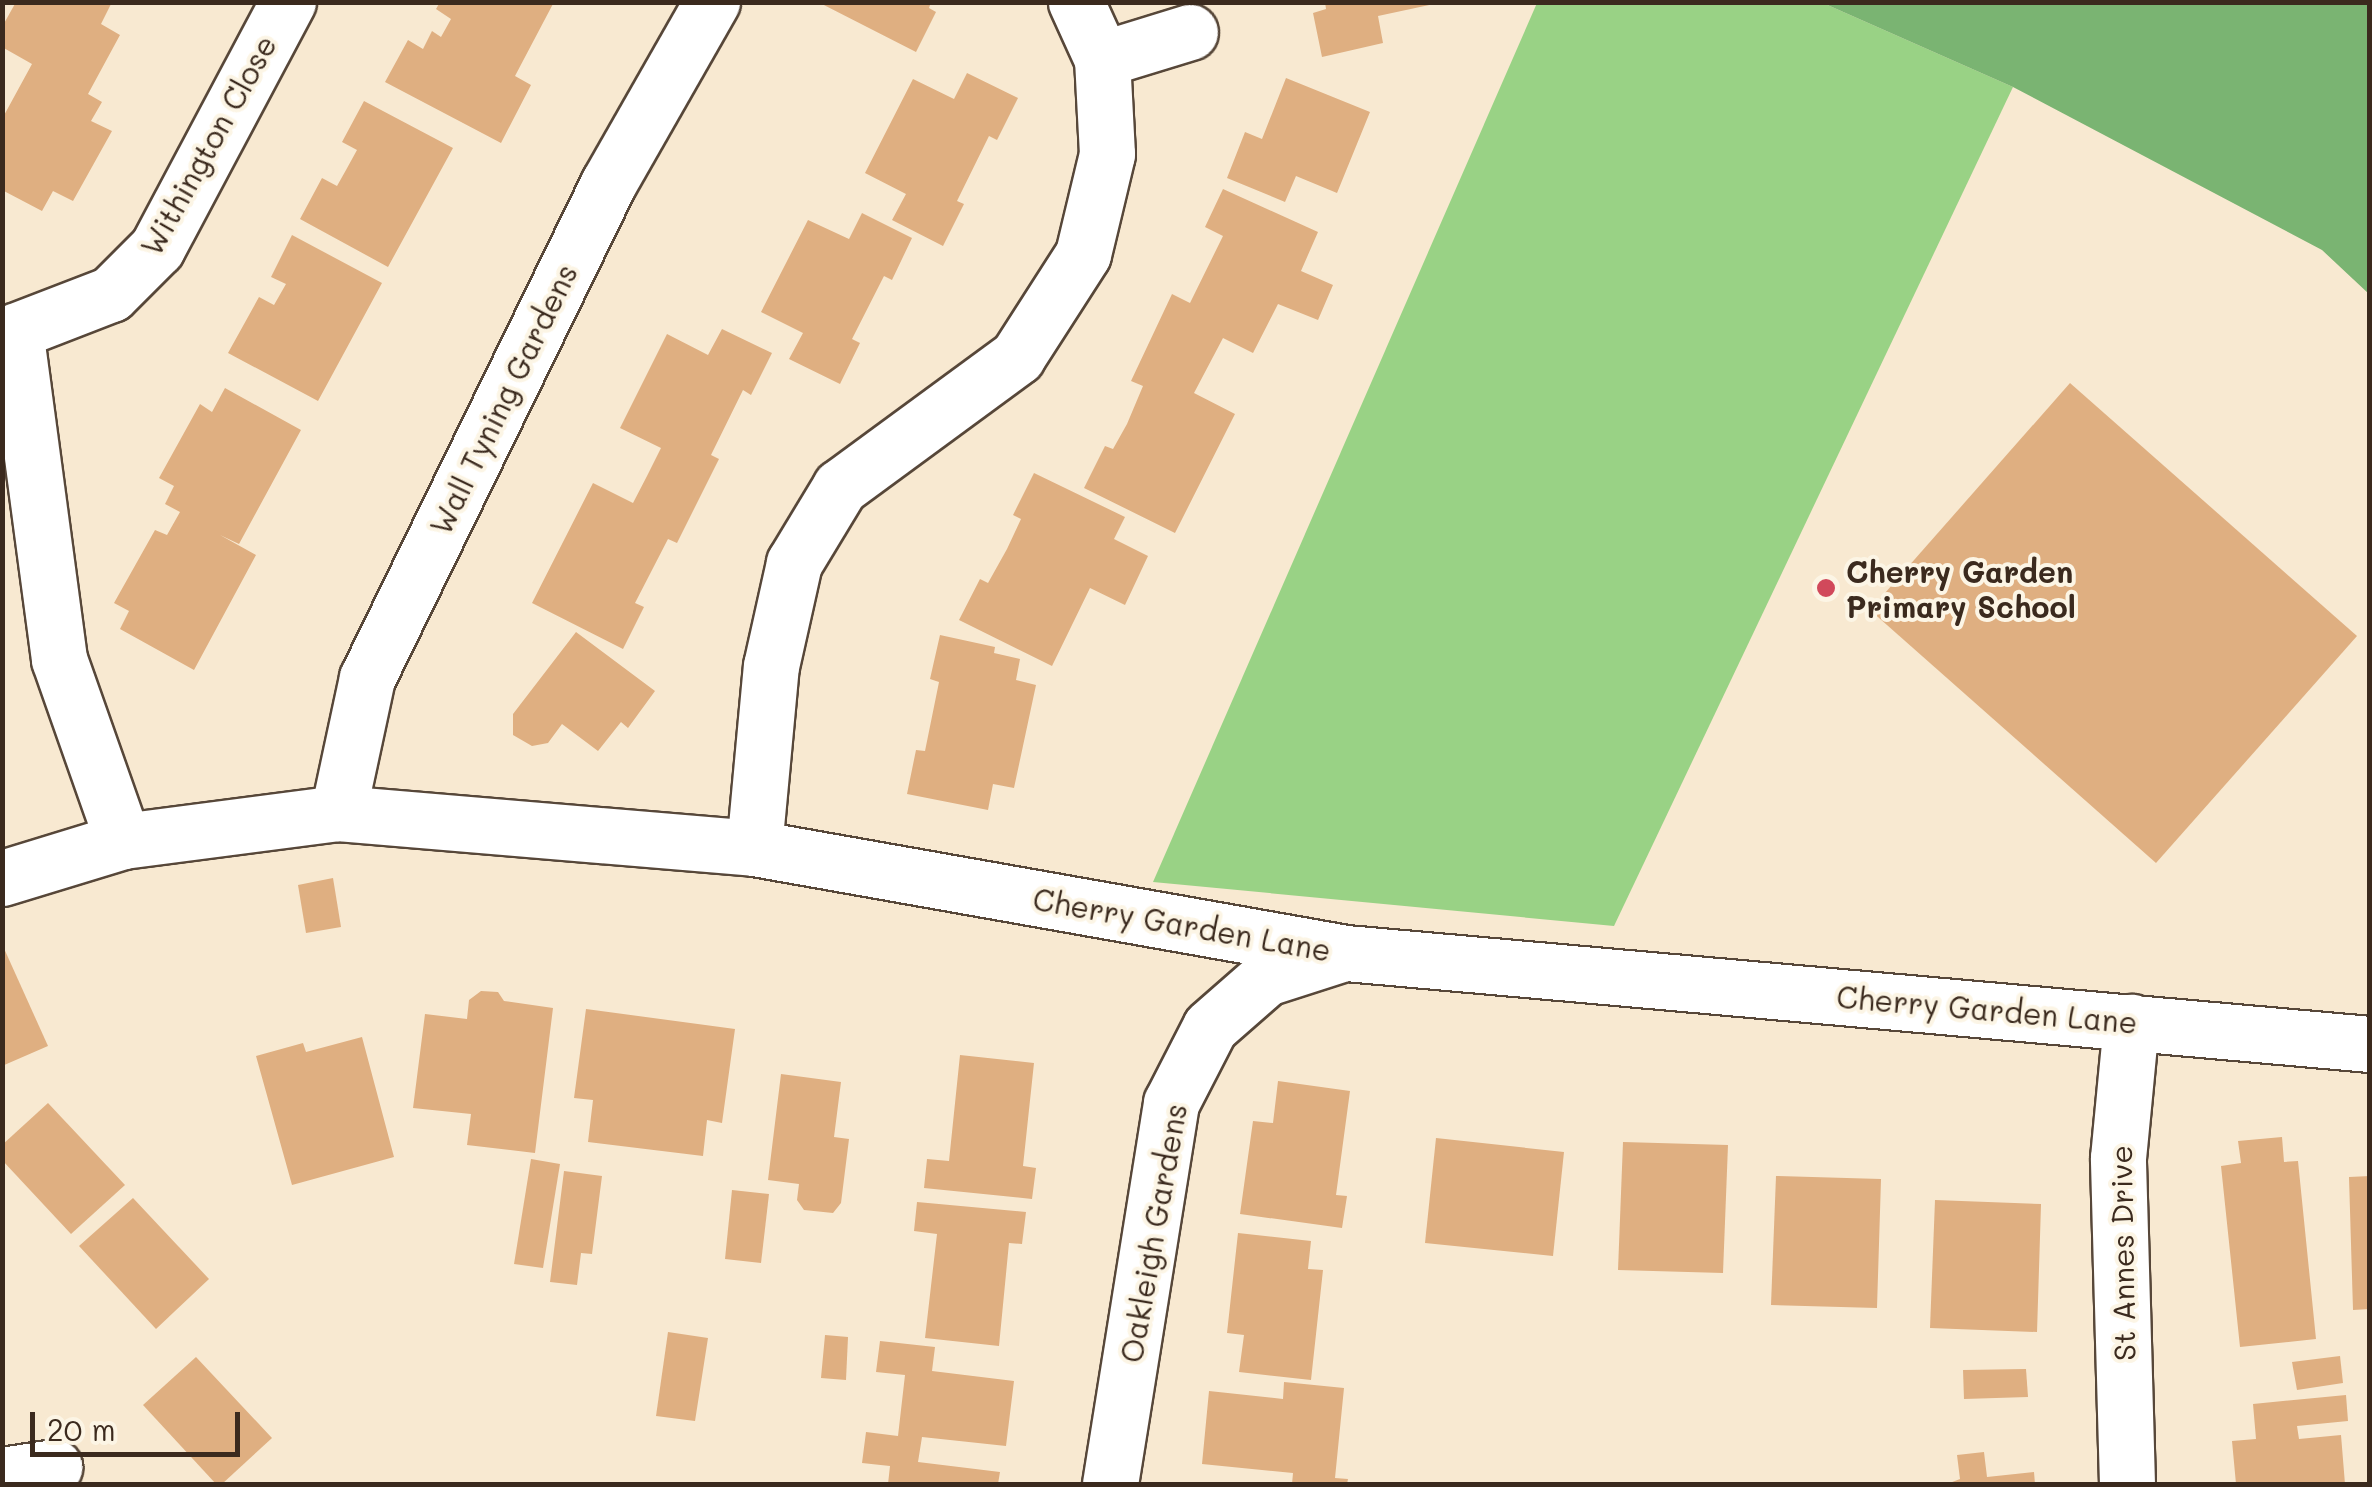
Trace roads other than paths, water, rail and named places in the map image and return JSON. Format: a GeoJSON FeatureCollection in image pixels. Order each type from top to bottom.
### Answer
{"type":"FeatureCollection","features":[{"type":"Feature","properties":{"kind":"street","name":"Wall Tyning Gardens"},"geometry":{"type":"LineString","coordinates":[[338,813],[367,678],[608,184],[712,2]]}},
{"type":"Feature","properties":{"kind":"street"},"geometry":{"type":"LineString","coordinates":[[754,848],[771,666],[794,563],[840,487],[1017,358],[1083,254],[1107,154],[1102,59],[1076,2]]}},
{"type":"Feature","properties":{"kind":"street","name":"Withington Close"},"geometry":{"type":"LineString","coordinates":[[123,842],[59,659],[9,323],[111,294],[157,248],[268,9]]}},
{"type":"Feature","properties":{"kind":"street"},"geometry":{"type":"LineString","coordinates":[[1102,59],[1190,32]]}},
{"type":"Feature","properties":{"kind":"street","name":"Cherry Garden Lane"},"geometry":{"type":"LineString","coordinates":[[2,878],[123,842],[338,813],[754,848],[1346,953],[2370,1044]]}},
{"type":"Feature","properties":{"kind":"street","name":"Oakleigh Gardens"},"geometry":{"type":"LineString","coordinates":[[1110,1484],[1171,1104],[1210,1027],[1266,978],[1346,953]]}},
{"type":"Feature","properties":{"kind":"street","name":"St Annes Drive"},"geometry":{"type":"LineString","coordinates":[[2127,1484],[2118,1158],[2131,1022]]}},
{"type":"Feature","properties":{"kind":"place","name":"Cherry Garden Primary School"},"geometry":{"type":"Point","coordinates":[1826,588]}}]}
